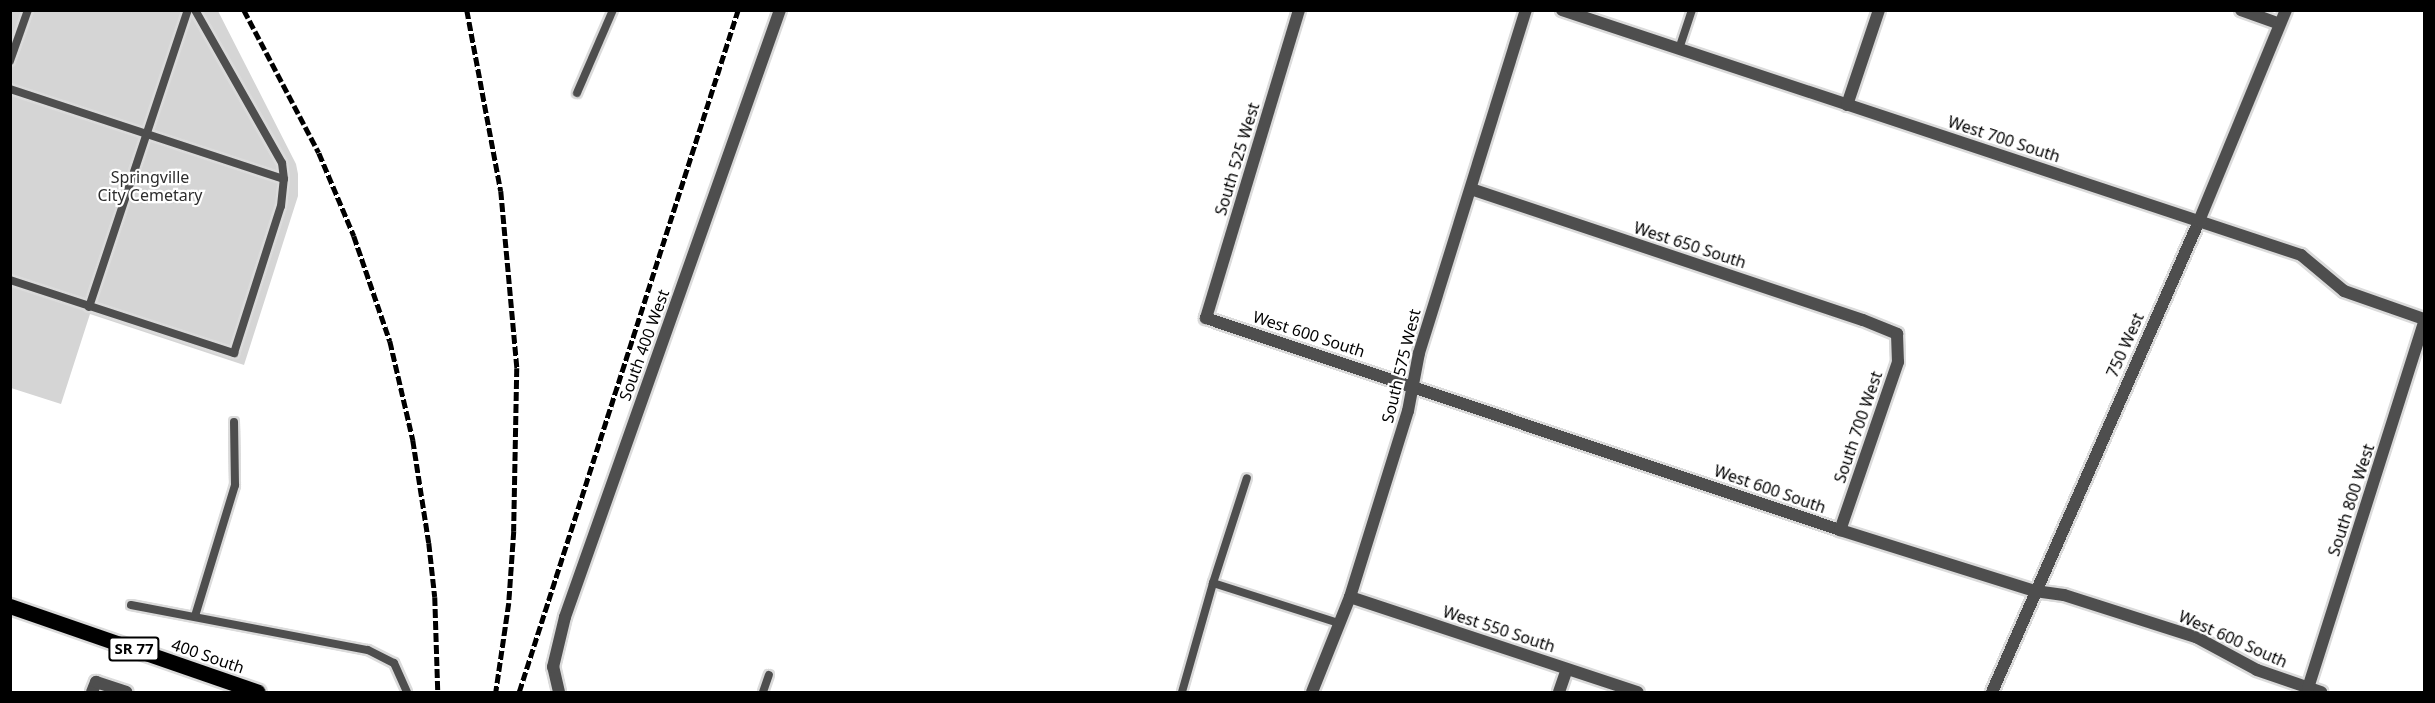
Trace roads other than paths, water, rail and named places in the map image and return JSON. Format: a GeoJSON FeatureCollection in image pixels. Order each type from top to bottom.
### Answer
{"type":"FeatureCollection","features":[{"type":"Feature","properties":{"kind":"main road","name":"400 South"},"geometry":{"type":"LineString","coordinates":[[10,606],[258,693]]}},
{"type":"Feature","properties":{"kind":"street","name":"South 400 West"},"geometry":{"type":"LineString","coordinates":[[559,693],[553,667],[565,617],[780,10]]}},
{"type":"Feature","properties":{"kind":"street","name":"South 525 West"},"geometry":{"type":"LineString","coordinates":[[1206,318],[1299,10]]}},
{"type":"Feature","properties":{"kind":"street","name":"South 575 West"},"geometry":{"type":"LineString","coordinates":[[1312,693],[1350,597],[1408,411],[1419,353],[1527,10]]}},
{"type":"Feature","properties":{"kind":"street","name":"West 700 South"},"geometry":{"type":"LineString","coordinates":[[1562,10],[2301,255],[2343,291],[2424,321]]}},
{"type":"Feature","properties":{"kind":"street"},"geometry":{"type":"LineString","coordinates":[[1847,105],[1879,10]]}},
{"type":"Feature","properties":{"kind":"street"},"geometry":{"type":"LineString","coordinates":[[2241,10],[2280,24]]}},
{"type":"Feature","properties":{"kind":"street","name":"750 West"},"geometry":{"type":"LineString","coordinates":[[1992,693],[2199,221],[2286,10]]}},
{"type":"Feature","properties":{"kind":"street","name":"West 650 South"},"geometry":{"type":"LineString","coordinates":[[1470,189],[1863,320],[1897,334]]}},
{"type":"Feature","properties":{"kind":"street","name":"West 600 South"},"geometry":{"type":"LineString","coordinates":[[1206,318],[1840,530],[2035,591],[2064,595],[2196,637],[2257,670],[2321,693]]}},
{"type":"Feature","properties":{"kind":"street","name":"South 800 West"},"geometry":{"type":"LineString","coordinates":[[2308,688],[2424,321]]}},
{"type":"Feature","properties":{"kind":"street","name":"South 700 West"},"geometry":{"type":"LineString","coordinates":[[1840,530],[1898,362],[1897,334]]}},
{"type":"Feature","properties":{"kind":"street","name":"West 550 South"},"geometry":{"type":"LineString","coordinates":[[1350,597],[1638,693]]}},
{"type":"Feature","properties":{"kind":"street"},"geometry":{"type":"LineString","coordinates":[[1559,693],[1567,669]]}},
{"type":"Feature","properties":{"kind":"street"},"geometry":{"type":"LineString","coordinates":[[94,687],[126,693]]}},
{"type":"Feature","properties":{"kind":"lane"},"geometry":{"type":"LineString","coordinates":[[10,61],[28,10]]}},
{"type":"Feature","properties":{"kind":"lane"},"geometry":{"type":"LineString","coordinates":[[89,307],[188,10]]}},
{"type":"Feature","properties":{"kind":"lane"},"geometry":{"type":"LineString","coordinates":[[10,280],[234,353],[282,206],[284,179],[282,163],[195,10]]}},
{"type":"Feature","properties":{"kind":"lane"},"geometry":{"type":"LineString","coordinates":[[577,93],[613,10]]}},
{"type":"Feature","properties":{"kind":"lane"},"geometry":{"type":"LineString","coordinates":[[1679,49],[1692,10]]}},
{"type":"Feature","properties":{"kind":"lane"},"geometry":{"type":"LineString","coordinates":[[10,89],[284,179]]}},
{"type":"Feature","properties":{"kind":"lane"},"geometry":{"type":"LineString","coordinates":[[195,616],[235,485],[234,422]]}},
{"type":"Feature","properties":{"kind":"lane"},"geometry":{"type":"LineString","coordinates":[[1182,693],[1213,583],[1247,478]]}},
{"type":"Feature","properties":{"kind":"lane"},"geometry":{"type":"LineString","coordinates":[[1213,583],[1338,623]]}},
{"type":"Feature","properties":{"kind":"lane"},"geometry":{"type":"LineString","coordinates":[[131,605],[368,650],[394,663],[407,693]]}},
{"type":"Feature","properties":{"kind":"lane"},"geometry":{"type":"LineString","coordinates":[[763,693],[770,675]]}},
{"type":"Feature","properties":{"kind":"railway"},"geometry":{"type":"LineString","coordinates":[[244,10],[319,153],[354,236],[390,341],[413,440],[429,543],[435,597],[438,692]]}},
{"type":"Feature","properties":{"kind":"railway"},"geometry":{"type":"LineString","coordinates":[[467,10],[501,191],[517,368],[514,531],[509,603],[496,692]]}},
{"type":"Feature","properties":{"kind":"railway"},"geometry":{"type":"LineString","coordinates":[[519,692],[738,10]]}},
{"type":"Feature","properties":{"kind":"park label","name":"Springville City Cemetary"},"geometry":{"type":"Point","coordinates":[150,186]}}]}
